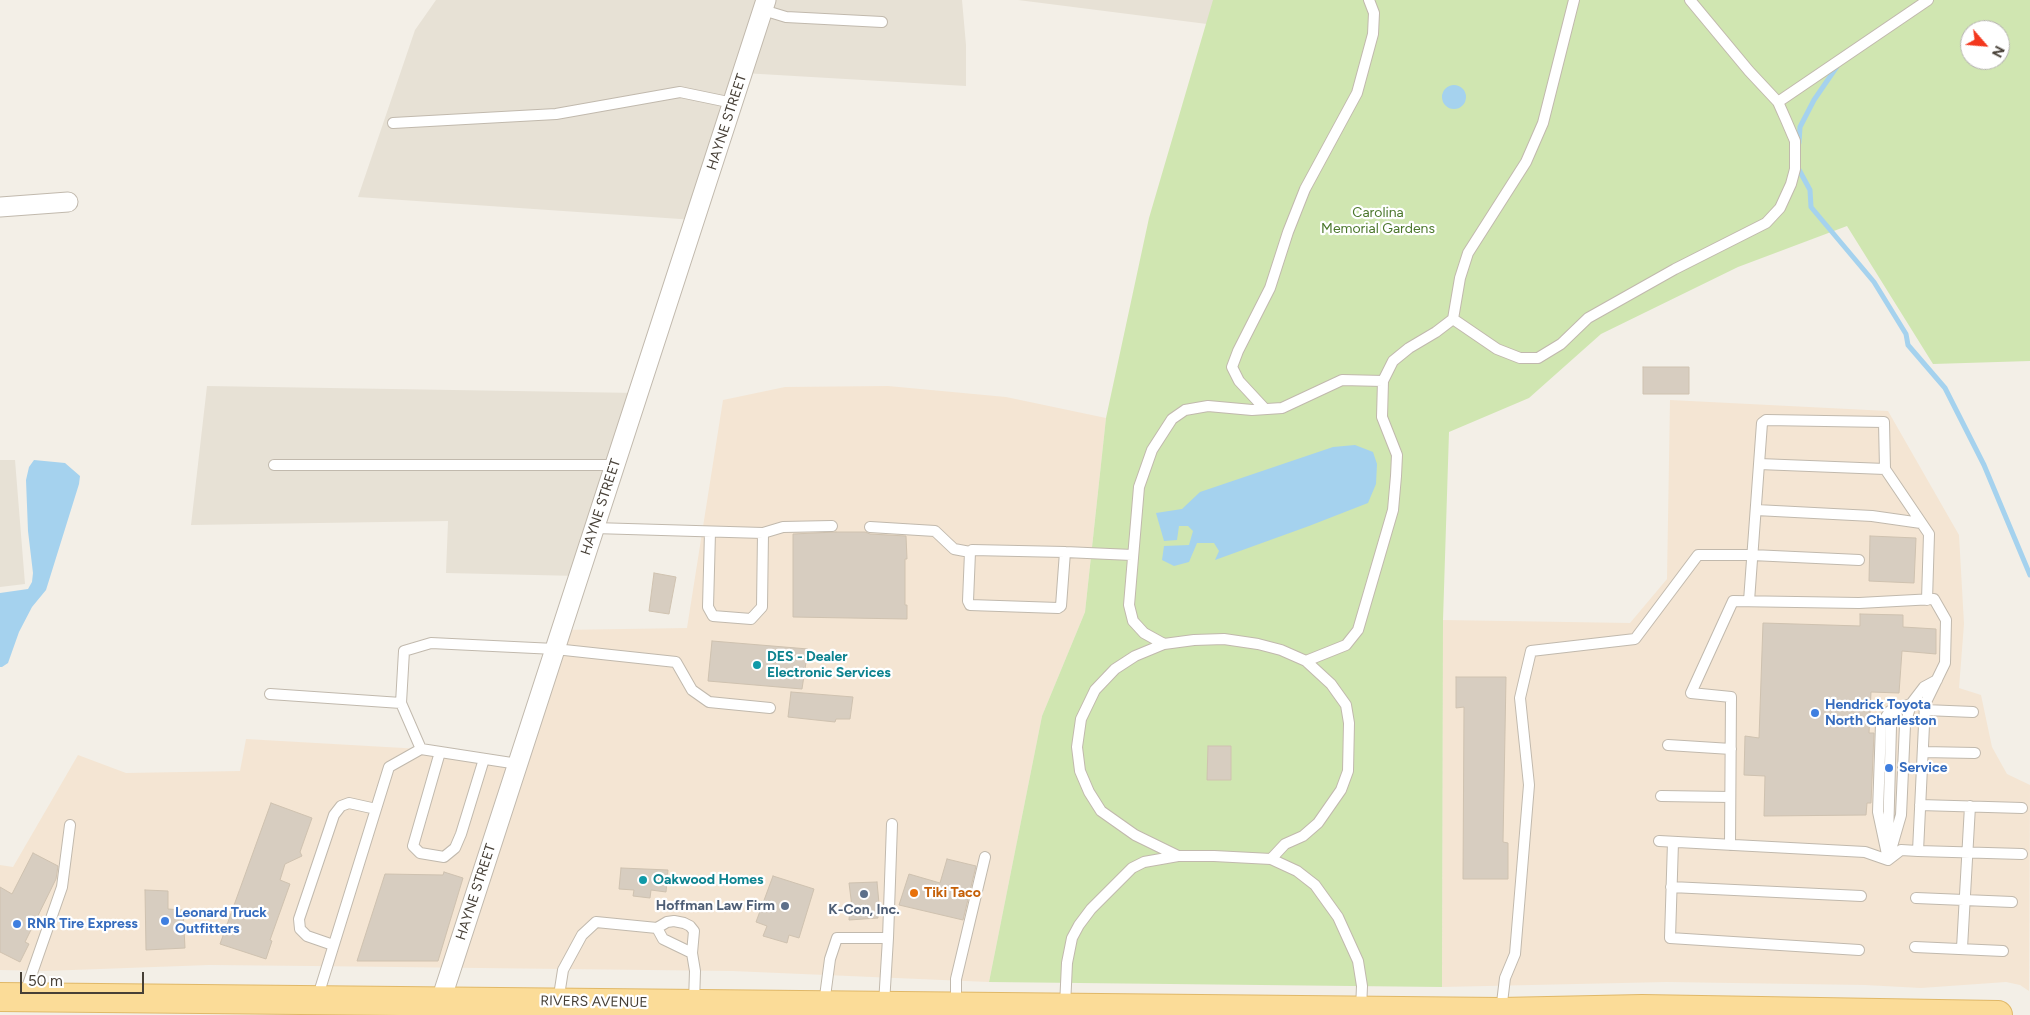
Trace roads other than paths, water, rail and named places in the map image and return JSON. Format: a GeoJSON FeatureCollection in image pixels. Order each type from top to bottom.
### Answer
{"type":"FeatureCollection","features":[{"type":"Feature","properties":{"kind":"main road","name":"RIVERS AVENUE"},"geometry":{"type":"LineString","coordinates":[[12,997],[316,1000],[441,1008],[558,1002],[956,1006],[1270,1013],[1361,1010],[1501,1013],[1642,1009],[1998,1015]]}},
{"type":"Feature","properties":{"kind":"street","name":"HAYNE STREET"},"geometry":{"type":"LineString","coordinates":[[441,1008],[555,649],[764,5]]}},
{"type":"Feature","properties":{"kind":"street"},"geometry":{"type":"LineString","coordinates":[[0,207],[68,202]]}},
{"type":"Feature","properties":{"kind":"lane"},"geometry":{"type":"LineString","coordinates":[[1265,410],[1240,382],[1232,367],[1238,351],[1270,288],[1288,232],[1305,188],[1356,93],[1374,34],[1374,13],[1369,0]]}},
{"type":"Feature","properties":{"kind":"lane"},"geometry":{"type":"LineString","coordinates":[[1306,660],[1346,645],[1358,630],[1393,510],[1397,455],[1382,417],[1383,381],[1393,362],[1452,319],[1460,278],[1468,253],[1526,162],[1543,123],[1574,0]]}},
{"type":"Feature","properties":{"kind":"lane"},"geometry":{"type":"LineString","coordinates":[[1452,319],[1497,349],[1520,358],[1538,358],[1561,344],[1588,318],[1675,269],[1766,223],[1780,208],[1791,184],[1795,169],[1795,141],[1778,102],[1749,72],[1691,0]]}},
{"type":"Feature","properties":{"kind":"lane"},"geometry":{"type":"LineString","coordinates":[[1778,102],[1928,0]]}},
{"type":"Feature","properties":{"kind":"lane"},"geometry":{"type":"LineString","coordinates":[[764,5],[786,17],[882,22]]}},
{"type":"Feature","properties":{"kind":"lane"},"geometry":{"type":"LineString","coordinates":[[393,123],[556,114],[680,92],[733,103]]}},
{"type":"Feature","properties":{"kind":"lane"},"geometry":{"type":"LineString","coordinates":[[1164,644],[1144,633],[1133,621],[1129,605],[1139,487],[1152,450],[1172,419],[1185,410],[1208,406],[1252,410],[1282,408],[1342,380],[1383,381]]}},
{"type":"Feature","properties":{"kind":"lane"},"geometry":{"type":"LineString","coordinates":[[1749,601],[1762,423],[1766,420],[1884,422],[1885,469],[1929,534],[1927,600]]}},
{"type":"Feature","properties":{"kind":"lane"},"geometry":{"type":"LineString","coordinates":[[1759,464],[1885,469]]}},
{"type":"Feature","properties":{"kind":"lane"},"geometry":{"type":"LineString","coordinates":[[274,465],[615,465]]}},
{"type":"Feature","properties":{"kind":"lane"},"geometry":{"type":"LineString","coordinates":[[1756,510],[1872,516],[1921,523]]}},
{"type":"Feature","properties":{"kind":"lane"},"geometry":{"type":"LineString","coordinates":[[594,528],[763,533],[783,527],[832,526]]}},
{"type":"Feature","properties":{"kind":"lane"},"geometry":{"type":"LineString","coordinates":[[870,527],[935,531],[954,549],[970,552],[972,550],[1132,555]]}},
{"type":"Feature","properties":{"kind":"lane"},"geometry":{"type":"LineString","coordinates":[[710,532],[708,607],[713,616],[751,619],[762,606],[763,533]]}},
{"type":"Feature","properties":{"kind":"lane"},"geometry":{"type":"LineString","coordinates":[[970,552],[968,602],[970,605],[1058,608],[1061,606],[1065,552]]}},
{"type":"Feature","properties":{"kind":"lane"},"geometry":{"type":"LineString","coordinates":[[1501,1013],[1505,978],[1515,954],[1529,785],[1520,698],[1531,651],[1635,639],[1698,555],[1752,554],[1859,560]]}},
{"type":"Feature","properties":{"kind":"lane"},"geometry":{"type":"LineString","coordinates":[[1730,845],[1731,696],[1692,693],[1733,601],[1859,603],[1934,599],[1946,620],[1945,663],[1925,704],[1918,851]]}},
{"type":"Feature","properties":{"kind":"lane"},"geometry":{"type":"LineString","coordinates":[[1178,856],[1135,835],[1101,810],[1089,792],[1080,771],[1077,747],[1081,719],[1095,690],[1115,669],[1128,660],[1164,644],[1224,639],[1258,644],[1281,650],[1306,660],[1331,684],[1346,705],[1349,723],[1348,771],[1340,790],[1318,823],[1303,836],[1285,844],[1271,859]]}},
{"type":"Feature","properties":{"kind":"lane"},"geometry":{"type":"LineString","coordinates":[[421,750],[401,703],[404,651],[431,643],[555,649],[676,662],[692,690],[709,702],[770,708]]}},
{"type":"Feature","properties":{"kind":"lane"},"geometry":{"type":"LineString","coordinates":[[1888,860],[1901,815],[1905,725],[1911,704],[1924,687],[1937,680]]}},
{"type":"Feature","properties":{"kind":"lane"},"geometry":{"type":"LineString","coordinates":[[270,694],[401,703]]}},
{"type":"Feature","properties":{"kind":"lane"},"geometry":{"type":"LineString","coordinates":[[1888,860],[1878,812],[1881,724],[1890,711],[1911,704]]}},
{"type":"Feature","properties":{"kind":"lane"},"geometry":{"type":"LineString","coordinates":[[1925,710],[1973,712]]}},
{"type":"Feature","properties":{"kind":"lane"},"geometry":{"type":"LineString","coordinates":[[1668,745],[1731,749]]}},
{"type":"Feature","properties":{"kind":"lane"},"geometry":{"type":"LineString","coordinates":[[316,1000],[389,767],[421,750],[518,764]]}},
{"type":"Feature","properties":{"kind":"lane"},"geometry":{"type":"LineString","coordinates":[[440,752],[413,846],[420,854],[444,857],[454,848],[462,834],[484,759]]}},
{"type":"Feature","properties":{"kind":"lane"},"geometry":{"type":"LineString","coordinates":[[1923,752],[1975,753]]}},
{"type":"Feature","properties":{"kind":"lane"},"geometry":{"type":"LineString","coordinates":[[1661,796],[1730,797]]}},
{"type":"Feature","properties":{"kind":"lane"},"geometry":{"type":"LineString","coordinates":[[333,945],[307,936],[300,929],[299,919],[334,814],[341,806],[349,803],[376,810]]}},
{"type":"Feature","properties":{"kind":"lane"},"geometry":{"type":"LineString","coordinates":[[1920,805],[2022,808]]}},
{"type":"Feature","properties":{"kind":"lane"},"geometry":{"type":"LineString","coordinates":[[1962,948],[1970,806]]}},
{"type":"Feature","properties":{"kind":"lane"},"geometry":{"type":"LineString","coordinates":[[884,1005],[892,824]]}},
{"type":"Feature","properties":{"kind":"lane"},"geometry":{"type":"LineString","coordinates":[[12,997],[62,887],[70,825]]}},
{"type":"Feature","properties":{"kind":"lane"},"geometry":{"type":"LineString","coordinates":[[1659,841],[1865,852],[1888,860]]}},
{"type":"Feature","properties":{"kind":"lane"},"geometry":{"type":"LineString","coordinates":[[1673,842],[1670,938],[1859,950]]}},
{"type":"Feature","properties":{"kind":"lane"},"geometry":{"type":"LineString","coordinates":[[1888,860],[1901,850],[2022,854]]}},
{"type":"Feature","properties":{"kind":"lane"},"geometry":{"type":"LineString","coordinates":[[1081,1010],[1067,963],[1072,938],[1079,924],[1091,909],[1132,868],[1144,862],[1178,856],[1271,859],[1297,871],[1315,885],[1338,917],[1358,961],[1362,986],[1361,1010]]}},
{"type":"Feature","properties":{"kind":"lane"},"geometry":{"type":"LineString","coordinates":[[956,1006],[956,978],[985,857]]}},
{"type":"Feature","properties":{"kind":"lane"},"geometry":{"type":"LineString","coordinates":[[1671,887],[1861,896]]}},
{"type":"Feature","properties":{"kind":"lane"},"geometry":{"type":"LineString","coordinates":[[1916,898],[2012,902]]}},
{"type":"Feature","properties":{"kind":"lane"},"geometry":{"type":"LineString","coordinates":[[558,1002],[564,970],[582,935],[596,922],[657,928],[667,922],[674,921],[690,926],[694,931],[692,953],[695,971],[694,1003]]}},
{"type":"Feature","properties":{"kind":"lane"},"geometry":{"type":"LineString","coordinates":[[657,928],[663,939],[692,953]]}},
{"type":"Feature","properties":{"kind":"lane"},"geometry":{"type":"LineString","coordinates":[[824,1004],[830,959],[837,938],[888,938]]}},
{"type":"Feature","properties":{"kind":"lane"},"geometry":{"type":"LineString","coordinates":[[1915,947],[2003,950]]}},
{"type":"Feature","properties":{"kind":"water"},"geometry":{"type":"Polygon","coordinates":[[[1454,85],[1462,89],[1466,97],[1462,105],[1454,109],[1446,105],[1442,97],[1446,89],[1454,85]]]}},
{"type":"Feature","properties":{"kind":"water"},"geometry":{"type":"Polygon","coordinates":[[[1355,445],[1373,452],[1377,464],[1376,484],[1368,503],[1215,560],[1219,551],[1214,543],[1197,543],[1189,562],[1174,566],[1162,560],[1164,546],[1189,545],[1193,531],[1188,526],[1179,526],[1177,540],[1164,541],[1156,513],[1182,509],[1200,492],[1333,447],[1355,445]]]}},
{"type":"Feature","properties":{"kind":"water"},"geometry":{"type":"Polygon","coordinates":[[[34,460],[65,463],[80,476],[79,484],[46,590],[32,607],[19,632],[8,663],[0,667],[0,593],[28,589],[32,582],[33,573],[28,531],[26,480],[29,467],[34,460]]]}},
{"type":"Feature","properties":{"kind":"waterway"},"geometry":{"type":"LineString","coordinates":[[1799,143],[1800,127],[1814,100],[1838,65]]}},
{"type":"Feature","properties":{"kind":"waterway"},"geometry":{"type":"LineString","coordinates":[[1797,166],[1810,190],[1811,207],[1874,282],[1906,334],[1908,345],[1945,388],[1984,465],[2030,575]]}},
{"type":"Feature","properties":{"kind":"place","name":"DES - Dealer Electronic Services"},"geometry":{"type":"Point","coordinates":[757,665]}},
{"type":"Feature","properties":{"kind":"place","name":"Hendrick Toyota North Charleston"},"geometry":{"type":"Point","coordinates":[1815,713]}},
{"type":"Feature","properties":{"kind":"place","name":"Service"},"geometry":{"type":"Point","coordinates":[1889,768]}},
{"type":"Feature","properties":{"kind":"place","name":"Oakwood Homes"},"geometry":{"type":"Point","coordinates":[643,880]}},
{"type":"Feature","properties":{"kind":"place","name":"Tiki Taco"},"geometry":{"type":"Point","coordinates":[914,893]}},
{"type":"Feature","properties":{"kind":"place","name":"K-Con, Inc."},"geometry":{"type":"Point","coordinates":[864,894]}},
{"type":"Feature","properties":{"kind":"place","name":"Hoffman Law Firm"},"geometry":{"type":"Point","coordinates":[785,906]}},
{"type":"Feature","properties":{"kind":"place","name":"Leonard Truck Outfitters"},"geometry":{"type":"Point","coordinates":[165,921]}},
{"type":"Feature","properties":{"kind":"place","name":"RNR Tire Express"},"geometry":{"type":"Point","coordinates":[17,924]}},
{"type":"Feature","properties":{"kind":"park label","name":"Carolina Memorial Gardens"},"geometry":{"type":"Point","coordinates":[1378,222]}}]}
